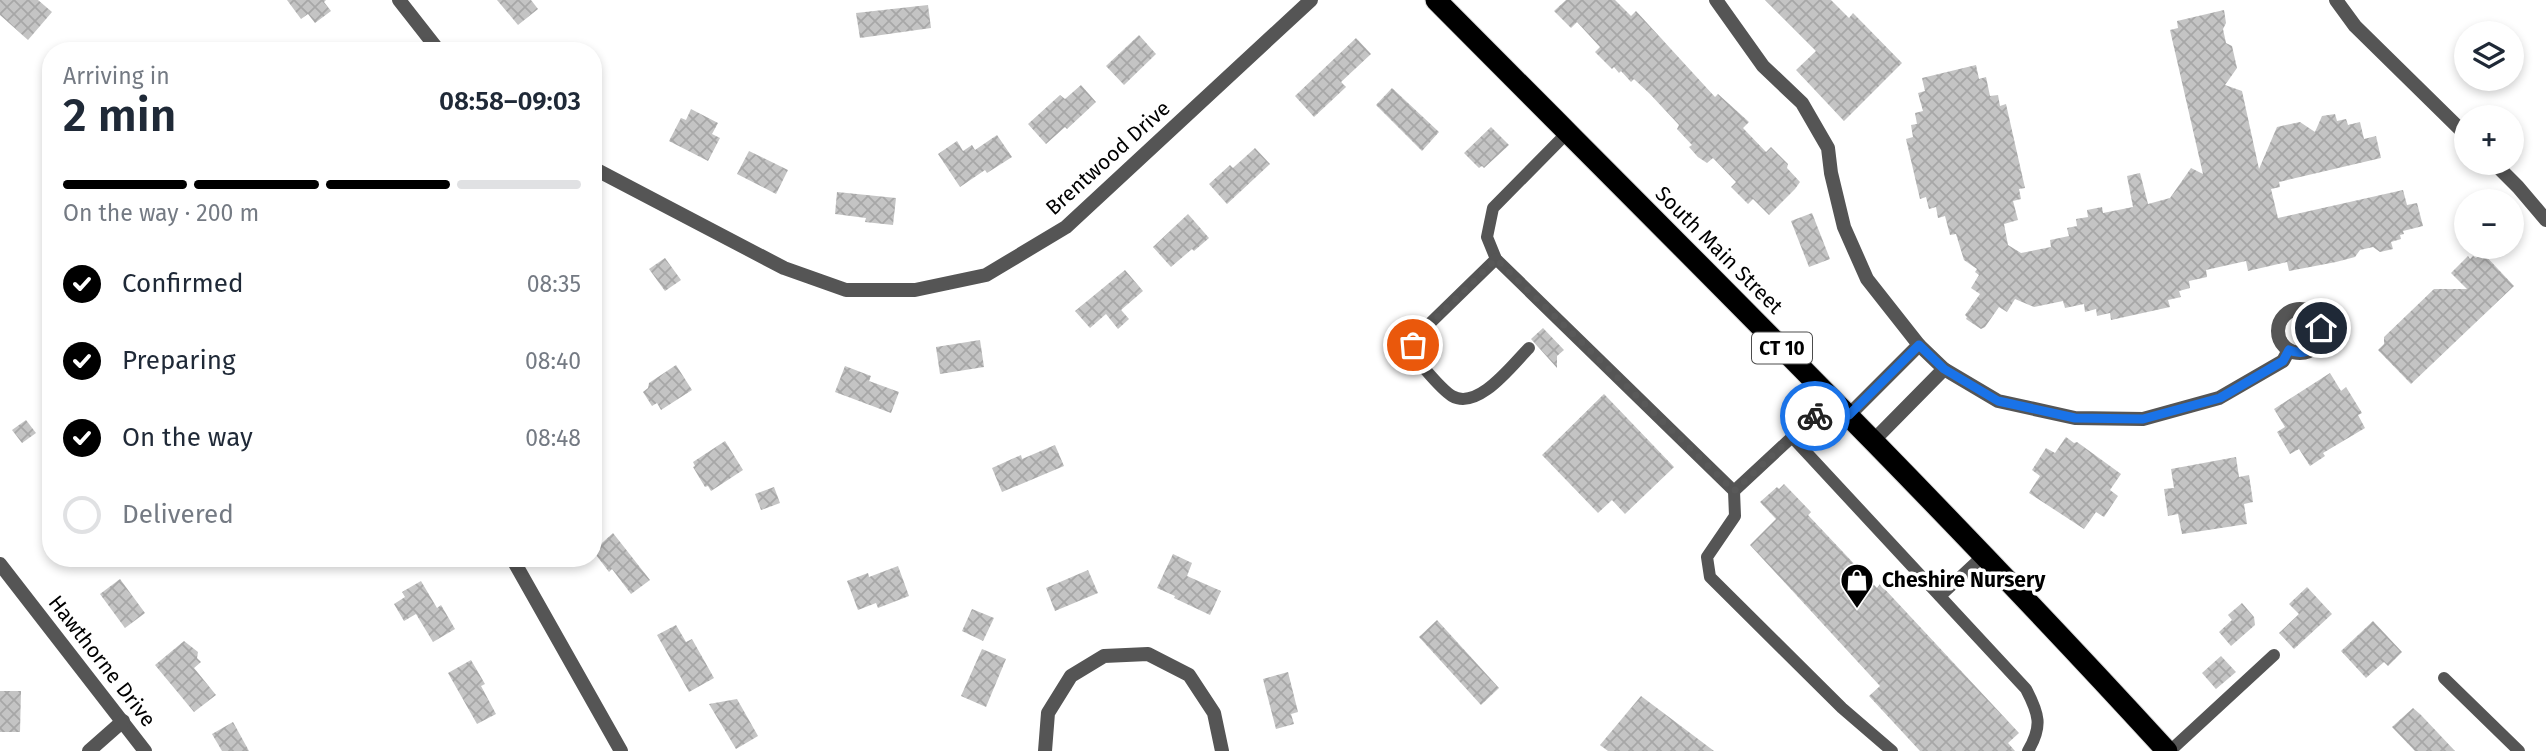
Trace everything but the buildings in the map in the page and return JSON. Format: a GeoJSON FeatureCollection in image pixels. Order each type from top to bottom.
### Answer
{"type":"FeatureCollection","features":[{"type":"Feature","properties":{"kind":"highway","name":"South Main Street"},"geometry":{"type":"LineString","coordinates":[[1436,0],[1874,440],[2168,751]]}},
{"type":"Feature","properties":{"kind":"street"},"geometry":{"type":"LineString","coordinates":[[399,0],[428,42]]}},
{"type":"Feature","properties":{"kind":"street","name":"Brentwood Drive"},"geometry":{"type":"LineString","coordinates":[[602,173],[784,268],[846,290],[915,290],[986,275],[1066,227],[1311,0]]}},
{"type":"Feature","properties":{"kind":"street"},"geometry":{"type":"LineString","coordinates":[[1716,0],[1763,66],[1802,103],[1828,148],[1844,227],[1867,279],[1919,345],[1944,369],[1998,401],[2075,418],[2143,419],[2220,398],[2283,361],[2289,350]]}},
{"type":"Feature","properties":{"kind":"street"},"geometry":{"type":"LineString","coordinates":[[2336,0],[2355,26],[2454,123]]}},
{"type":"Feature","properties":{"kind":"street"},"geometry":{"type":"LineString","coordinates":[[2506,175],[2546,220]]}},
{"type":"Feature","properties":{"kind":"street"},"geometry":{"type":"LineString","coordinates":[[1849,415],[1919,345]]}},
{"type":"Feature","properties":{"kind":"street"},"geometry":{"type":"LineString","coordinates":[[1874,440],[1944,369]]}},
{"type":"Feature","properties":{"kind":"street","name":"Hawthorne Drive"},"geometry":{"type":"LineString","coordinates":[[0,564],[145,751]]}},
{"type":"Feature","properties":{"kind":"street"},"geometry":{"type":"LineString","coordinates":[[517,567],[621,751]]}},
{"type":"Feature","properties":{"kind":"street"},"geometry":{"type":"LineString","coordinates":[[1045,751],[1048,713],[1071,676],[1104,656],[1148,654],[1189,676],[1214,713],[1222,751]]}},
{"type":"Feature","properties":{"kind":"street"},"geometry":{"type":"LineString","coordinates":[[89,751],[123,721]]}},
{"type":"Feature","properties":{"kind":"lane"},"geometry":{"type":"LineString","coordinates":[[1568,132],[1493,208],[1487,237],[1496,259],[1734,491],[1735,516],[1707,557],[1710,577],[1842,708],[1892,751]]}},
{"type":"Feature","properties":{"kind":"lane"},"geometry":{"type":"LineString","coordinates":[[1496,259],[1422,332],[1413,345],[1414,357],[1451,396],[1466,400],[1483,393],[1529,348]]}},
{"type":"Feature","properties":{"kind":"lane"},"geometry":{"type":"LineString","coordinates":[[1734,491],[1833,399]]}},
{"type":"Feature","properties":{"kind":"lane"},"geometry":{"type":"LineString","coordinates":[[1792,437],[2026,689],[2038,712],[2038,733],[2028,751]]}},
{"type":"Feature","properties":{"kind":"lane"},"geometry":{"type":"LineString","coordinates":[[1940,596],[1984,555]]}},
{"type":"Feature","properties":{"kind":"lane"},"geometry":{"type":"LineString","coordinates":[[2168,751],[2274,655]]}},
{"type":"Feature","properties":{"kind":"lane"},"geometry":{"type":"LineString","coordinates":[[2444,678],[2519,751]]}},
{"type":"Feature","properties":{"kind":"way so far"},"geometry":{"type":"LineString","coordinates":[[1413,345],[1422,332],[1496,259],[1734,491],[1815,416]]}},
{"type":"Feature","properties":{"kind":"place","name":"Cheshire Nursery"},"geometry":{"type":"Point","coordinates":[1857,610]}},
{"type":"Feature","properties":{"kind":"route"},"geometry":{"type":"LineString","coordinates":[[1815,416],[1833,399],[1849,415],[1919,345],[1944,369],[1998,401],[2075,418],[2143,419],[2220,398],[2283,361],[2289,350],[2297,353],[2312,350],[2322,334],[2321,328]]}}]}
